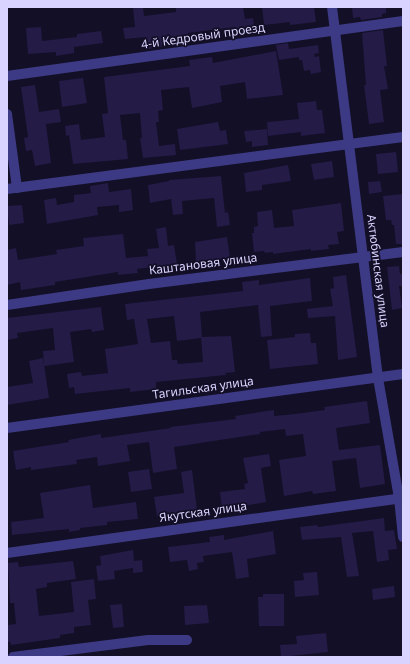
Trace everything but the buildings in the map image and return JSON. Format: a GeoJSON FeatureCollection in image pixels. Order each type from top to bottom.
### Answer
{"type":"FeatureCollection","features":[{"type":"Feature","properties":{"kind":"street","name":"Актюбинская улица"},"geometry":{"type":"LineString","coordinates":[[332,7],[378,378],[401,498],[403,537]]}},
{"type":"Feature","properties":{"kind":"street","name":"4-й Кедровый проезд"},"geometry":{"type":"LineString","coordinates":[[7,76],[403,21]]}},
{"type":"Feature","properties":{"kind":"street"},"geometry":{"type":"LineString","coordinates":[[7,114],[12,188],[403,137]]}},
{"type":"Feature","properties":{"kind":"street","name":"Каштановая улица"},"geometry":{"type":"LineString","coordinates":[[7,305],[149,284],[403,252]]}},
{"type":"Feature","properties":{"kind":"street","name":"Тагильская улица"},"geometry":{"type":"LineString","coordinates":[[7,428],[403,374]]}},
{"type":"Feature","properties":{"kind":"street","name":"Якутская улица"},"geometry":{"type":"LineString","coordinates":[[7,553],[401,498]]}},
{"type":"Feature","properties":{"kind":"street"},"geometry":{"type":"LineString","coordinates":[[13,657],[148,640],[188,640]]}}]}
